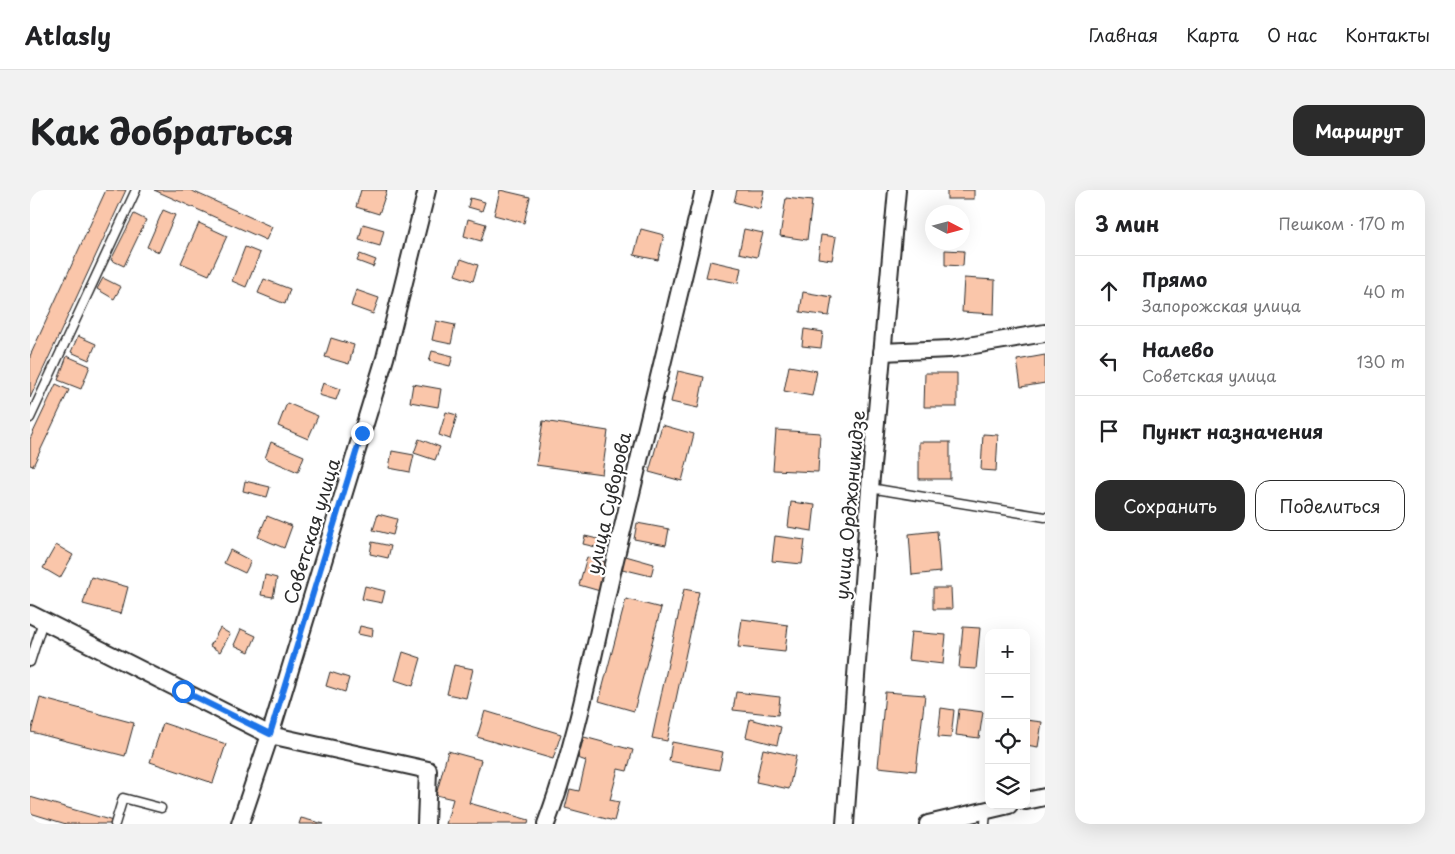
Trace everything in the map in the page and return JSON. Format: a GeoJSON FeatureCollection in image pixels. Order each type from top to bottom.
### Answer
{"type":"FeatureCollection","features":[{"type":"Feature","properties":{"kind":"street","name":"Советская улица"},"geometry":{"type":"LineString","coordinates":[[240,824],[270,734],[385,358],[427,190]]}},
{"type":"Feature","properties":{"kind":"street","name":"улица Суворова"},"geometry":{"type":"LineString","coordinates":[[546,824],[580,712],[704,190]]}},
{"type":"Feature","properties":{"kind":"street","name":"улица Орджоникидзе"},"geometry":{"type":"LineString","coordinates":[[845,824],[870,488],[897,190]]}},
{"type":"Feature","properties":{"kind":"street"},"geometry":{"type":"LineString","coordinates":[[882,352],[950,349],[1045,333]]}},
{"type":"Feature","properties":{"kind":"street"},"geometry":{"type":"LineString","coordinates":[[37,617],[270,734],[428,770],[426,824]]}},
{"type":"Feature","properties":{"kind":"street"},"geometry":{"type":"LineString","coordinates":[[1030,800],[1045,797]]}},
{"type":"Feature","properties":{"kind":"street"},"geometry":{"type":"LineString","coordinates":[[928,824],[986,817],[1001,809]]}},
{"type":"Feature","properties":{"kind":"lane"},"geometry":{"type":"LineString","coordinates":[[30,418],[136,190]]}},
{"type":"Feature","properties":{"kind":"lane"},"geometry":{"type":"LineString","coordinates":[[870,488],[1045,517]]}},
{"type":"Feature","properties":{"kind":"lane"},"geometry":{"type":"LineString","coordinates":[[30,662],[37,617]]}},
{"type":"Feature","properties":{"kind":"lane"},"geometry":{"type":"LineString","coordinates":[[116,824],[123,798],[161,808]]}},
{"type":"Feature","properties":{"kind":"building"},"geometry":{"type":"Polygon","coordinates":[[[106,190],[126,190],[30,398],[30,356],[106,190]]]}},
{"type":"Feature","properties":{"kind":"building"},"geometry":{"type":"Polygon","coordinates":[[[154,190],[190,190],[272,227],[266,240],[154,190]]]}},
{"type":"Feature","properties":{"kind":"building"},"geometry":{"type":"Polygon","coordinates":[[[361,190],[387,190],[379,214],[356,207],[361,190]]]}},
{"type":"Feature","properties":{"kind":"building"},"geometry":{"type":"Polygon","coordinates":[[[500,190],[530,197],[524,223],[494,215],[500,190]]]}},
{"type":"Feature","properties":{"kind":"building"},"geometry":{"type":"Polygon","coordinates":[[[737,190],[764,190],[760,209],[734,202],[737,190]]]}},
{"type":"Feature","properties":{"kind":"building"},"geometry":{"type":"Polygon","coordinates":[[[947,190],[974,190],[974,199],[947,199],[947,190]]]}},
{"type":"Feature","properties":{"kind":"building"},"geometry":{"type":"Polygon","coordinates":[[[470,198],[485,202],[482,211],[468,207],[470,198]]]}},
{"type":"Feature","properties":{"kind":"building"},"geometry":{"type":"Polygon","coordinates":[[[786,198],[812,201],[807,240],[780,236],[786,198]]]}},
{"type":"Feature","properties":{"kind":"building"},"geometry":{"type":"Polygon","coordinates":[[[163,210],[175,215],[159,252],[147,247],[163,210]]]}},
{"type":"Feature","properties":{"kind":"building"},"geometry":{"type":"Polygon","coordinates":[[[134,214],[146,220],[124,266],[111,260],[134,214]]]}},
{"type":"Feature","properties":{"kind":"building"},"geometry":{"type":"Polygon","coordinates":[[[468,219],[486,224],[481,241],[464,236],[468,219]]]}},
{"type":"Feature","properties":{"kind":"building"},"geometry":{"type":"Polygon","coordinates":[[[199,223],[227,236],[209,275],[181,263],[199,223]]]}},
{"type":"Feature","properties":{"kind":"building"},"geometry":{"type":"Polygon","coordinates":[[[363,224],[384,230],[380,246],[359,240],[363,224]]]}},
{"type":"Feature","properties":{"kind":"building"},"geometry":{"type":"Polygon","coordinates":[[[641,229],[664,235],[658,260],[634,255],[641,229]]]}},
{"type":"Feature","properties":{"kind":"building"},"geometry":{"type":"Polygon","coordinates":[[[744,229],[763,233],[757,257],[739,253],[744,229]]]}},
{"type":"Feature","properties":{"kind":"building"},"geometry":{"type":"Polygon","coordinates":[[[821,235],[836,237],[832,260],[818,258],[821,235]]]}},
{"type":"Feature","properties":{"kind":"building"},"geometry":{"type":"Polygon","coordinates":[[[245,247],[260,253],[246,287],[232,281],[245,247]]]}},
{"type":"Feature","properties":{"kind":"building"},"geometry":{"type":"Polygon","coordinates":[[[945,250],[964,251],[963,266],[945,265],[945,250]]]}},
{"type":"Feature","properties":{"kind":"building"},"geometry":{"type":"Polygon","coordinates":[[[360,254],[376,260],[373,267],[357,261],[360,254]]]}},
{"type":"Feature","properties":{"kind":"building"},"geometry":{"type":"Polygon","coordinates":[[[461,259],[478,265],[473,281],[455,275],[461,259]]]}},
{"type":"Feature","properties":{"kind":"building"},"geometry":{"type":"Polygon","coordinates":[[[710,261],[741,268],[738,283],[706,277],[710,261]]]}},
{"type":"Feature","properties":{"kind":"building"},"geometry":{"type":"Polygon","coordinates":[[[103,278],[121,287],[114,299],[97,289],[103,278]]]}},
{"type":"Feature","properties":{"kind":"building"},"geometry":{"type":"Polygon","coordinates":[[[964,278],[995,280],[994,314],[962,312],[964,278]]]}},
{"type":"Feature","properties":{"kind":"building"},"geometry":{"type":"Polygon","coordinates":[[[264,279],[290,289],[285,304],[258,293],[264,279]]]}},
{"type":"Feature","properties":{"kind":"building"},"geometry":{"type":"Polygon","coordinates":[[[356,290],[379,298],[373,314],[351,306],[356,290]]]}},
{"type":"Feature","properties":{"kind":"building"},"geometry":{"type":"Polygon","coordinates":[[[803,292],[832,297],[829,316],[800,312],[803,292]]]}},
{"type":"Feature","properties":{"kind":"building"},"geometry":{"type":"Polygon","coordinates":[[[436,321],[455,325],[451,344],[432,340],[436,321]]]}},
{"type":"Feature","properties":{"kind":"building"},"geometry":{"type":"Polygon","coordinates":[[[804,329],[823,332],[821,348],[802,346],[804,329]]]}},
{"type":"Feature","properties":{"kind":"building"},"geometry":{"type":"Polygon","coordinates":[[[78,336],[96,344],[89,360],[71,352],[78,336]]]}},
{"type":"Feature","properties":{"kind":"building"},"geometry":{"type":"Polygon","coordinates":[[[331,338],[354,345],[349,364],[325,357],[331,338]]]}},
{"type":"Feature","properties":{"kind":"building"},"geometry":{"type":"Polygon","coordinates":[[[432,351],[453,356],[450,366],[429,361],[432,351]]]}},
{"type":"Feature","properties":{"kind":"building"},"geometry":{"type":"Polygon","coordinates":[[[1045,355],[1045,383],[1021,387],[1017,360],[1045,355]]]}},
{"type":"Feature","properties":{"kind":"building"},"geometry":{"type":"Polygon","coordinates":[[[67,356],[90,366],[81,389],[58,380],[67,356]]]}},
{"type":"Feature","properties":{"kind":"building"},"geometry":{"type":"Polygon","coordinates":[[[789,366],[817,371],[812,396],[784,391],[789,366]]]}},
{"type":"Feature","properties":{"kind":"building"},"geometry":{"type":"Polygon","coordinates":[[[678,371],[704,377],[698,408],[671,402],[678,371]]]}},
{"type":"Feature","properties":{"kind":"building"},"geometry":{"type":"Polygon","coordinates":[[[925,373],[957,373],[957,407],[924,407],[925,373]]]}},
{"type":"Feature","properties":{"kind":"building"},"geometry":{"type":"Polygon","coordinates":[[[323,383],[340,389],[336,400],[319,395],[323,383]]]}},
{"type":"Feature","properties":{"kind":"building"},"geometry":{"type":"Polygon","coordinates":[[[56,384],[69,390],[33,466],[30,465],[30,439],[56,384]]]}},
{"type":"Feature","properties":{"kind":"building"},"geometry":{"type":"Polygon","coordinates":[[[413,384],[441,389],[438,407],[410,402],[413,384]]]}},
{"type":"Feature","properties":{"kind":"building"},"geometry":{"type":"Polygon","coordinates":[[[287,403],[318,416],[308,439],[278,426],[287,403]]]}},
{"type":"Feature","properties":{"kind":"building"},"geometry":{"type":"Polygon","coordinates":[[[446,412],[457,415],[450,439],[439,435],[446,412]]]}},
{"type":"Feature","properties":{"kind":"building"},"geometry":{"type":"Polygon","coordinates":[[[543,421],[608,431],[602,474],[536,465],[543,421]]]}},
{"type":"Feature","properties":{"kind":"building"},"geometry":{"type":"Polygon","coordinates":[[[662,425],[694,434],[682,481],[649,472],[662,425]]]}},
{"type":"Feature","properties":{"kind":"building"},"geometry":{"type":"Polygon","coordinates":[[[776,430],[820,433],[818,472],[773,470],[776,430]]]}},
{"type":"Feature","properties":{"kind":"building"},"geometry":{"type":"Polygon","coordinates":[[[983,434],[998,435],[996,471],[981,470],[983,434]]]}},
{"type":"Feature","properties":{"kind":"building"},"geometry":{"type":"Polygon","coordinates":[[[419,439],[440,447],[435,460],[414,453],[419,439]]]}},
{"type":"Feature","properties":{"kind":"building"},"geometry":{"type":"Polygon","coordinates":[[[271,442],[304,456],[298,472],[265,458],[271,442]]]}},
{"type":"Feature","properties":{"kind":"building"},"geometry":{"type":"Polygon","coordinates":[[[919,442],[950,442],[950,479],[919,479],[919,442]]]}},
{"type":"Feature","properties":{"kind":"building"},"geometry":{"type":"Polygon","coordinates":[[[392,451],[414,455],[410,472],[389,468],[392,451]]]}},
{"type":"Feature","properties":{"kind":"building"},"geometry":{"type":"Polygon","coordinates":[[[245,481],[270,487],[267,497],[243,491],[245,481]]]}},
{"type":"Feature","properties":{"kind":"building"},"geometry":{"type":"Polygon","coordinates":[[[791,502],[815,505],[812,531],[788,527],[791,502]]]}},
{"type":"Feature","properties":{"kind":"building"},"geometry":{"type":"Polygon","coordinates":[[[378,514],[397,519],[393,535],[373,530],[378,514]]]}},
{"type":"Feature","properties":{"kind":"building"},"geometry":{"type":"Polygon","coordinates":[[[267,516],[292,526],[284,548],[258,537],[267,516]]]}},
{"type":"Feature","properties":{"kind":"building"},"geometry":{"type":"Polygon","coordinates":[[[637,523],[669,529],[666,545],[634,539],[637,523]]]}},
{"type":"Feature","properties":{"kind":"building"},"geometry":{"type":"Polygon","coordinates":[[[937,531],[940,572],[912,575],[909,534],[937,531]]]}},
{"type":"Feature","properties":{"kind":"building"},"geometry":{"type":"Polygon","coordinates":[[[585,536],[602,540],[600,548],[583,544],[585,536]]]}},
{"type":"Feature","properties":{"kind":"building"},"geometry":{"type":"Polygon","coordinates":[[[775,536],[805,540],[802,564],[772,561],[775,536]]]}},
{"type":"Feature","properties":{"kind":"building"},"geometry":{"type":"Polygon","coordinates":[[[372,542],[391,546],[388,558],[370,554],[372,542]]]}},
{"type":"Feature","properties":{"kind":"building"},"geometry":{"type":"Polygon","coordinates":[[[56,545],[73,555],[60,578],[43,568],[56,545]]]}},
{"type":"Feature","properties":{"kind":"building"},"geometry":{"type":"Polygon","coordinates":[[[230,550],[251,561],[245,573],[224,563],[230,550]]]}},
{"type":"Feature","properties":{"kind":"building"},"geometry":{"type":"Polygon","coordinates":[[[622,555],[654,564],[651,576],[618,568],[622,555]]]}},
{"type":"Feature","properties":{"kind":"building"},"geometry":{"type":"Polygon","coordinates":[[[587,557],[609,563],[600,591],[579,585],[587,557]]]}},
{"type":"Feature","properties":{"kind":"building"},"geometry":{"type":"Polygon","coordinates":[[[265,575],[277,578],[273,597],[261,595],[265,575]]]}},
{"type":"Feature","properties":{"kind":"building"},"geometry":{"type":"Polygon","coordinates":[[[91,577],[128,587],[121,614],[83,604],[91,577]]]}},
{"type":"Feature","properties":{"kind":"building"},"geometry":{"type":"Polygon","coordinates":[[[365,586],[385,591],[382,603],[362,599],[365,586]]]}},
{"type":"Feature","properties":{"kind":"building"},"geometry":{"type":"Polygon","coordinates":[[[933,588],[951,588],[952,609],[933,609],[933,588]]]}},
{"type":"Feature","properties":{"kind":"building"},"geometry":{"type":"Polygon","coordinates":[[[684,589],[699,592],[667,741],[652,738],[684,589]]]}},
{"type":"Feature","properties":{"kind":"building"},"geometry":{"type":"Polygon","coordinates":[[[626,599],[661,608],[634,711],[599,701],[626,599]]]}},
{"type":"Feature","properties":{"kind":"building"},"geometry":{"type":"Polygon","coordinates":[[[742,619],[788,625],[785,652],[738,647],[742,619]]]}},
{"type":"Feature","properties":{"kind":"building"},"geometry":{"type":"Polygon","coordinates":[[[360,626],[373,629],[372,637],[358,634],[360,626]]]}},
{"type":"Feature","properties":{"kind":"building"},"geometry":{"type":"Polygon","coordinates":[[[963,627],[980,628],[976,669],[959,668],[963,627]]]}},
{"type":"Feature","properties":{"kind":"building"},"geometry":{"type":"Polygon","coordinates":[[[220,628],[230,634],[220,652],[210,646],[220,628]]]}},
{"type":"Feature","properties":{"kind":"building"},"geometry":{"type":"Polygon","coordinates":[[[241,629],[256,636],[249,652],[234,645],[241,629]]]}},
{"type":"Feature","properties":{"kind":"building"},"geometry":{"type":"Polygon","coordinates":[[[911,632],[946,635],[943,664],[908,660],[911,632]]]}},
{"type":"Feature","properties":{"kind":"building"},"geometry":{"type":"Polygon","coordinates":[[[403,652],[421,658],[413,686],[395,680],[403,652]]]}},
{"type":"Feature","properties":{"kind":"building"},"geometry":{"type":"Polygon","coordinates":[[[454,665],[473,669],[466,698],[447,694],[454,665]]]}},
{"type":"Feature","properties":{"kind":"building"},"geometry":{"type":"Polygon","coordinates":[[[330,672],[349,678],[345,692],[326,686],[330,672]]]}},
{"type":"Feature","properties":{"kind":"building"},"geometry":{"type":"Polygon","coordinates":[[[736,692],[780,697],[778,715],[733,710],[736,692]]]}},
{"type":"Feature","properties":{"kind":"building"},"geometry":{"type":"Polygon","coordinates":[[[885,692],[925,695],[916,771],[878,767],[885,692]]]}},
{"type":"Feature","properties":{"kind":"building"},"geometry":{"type":"Polygon","coordinates":[[[40,698],[134,723],[125,756],[31,732],[40,698]]]}},
{"type":"Feature","properties":{"kind":"building"},"geometry":{"type":"Polygon","coordinates":[[[941,708],[954,710],[951,738],[938,737],[941,708]]]}},
{"type":"Feature","properties":{"kind":"building"},"geometry":{"type":"Polygon","coordinates":[[[959,709],[983,712],[979,738],[956,735],[959,709]]]}},
{"type":"Feature","properties":{"kind":"building"},"geometry":{"type":"Polygon","coordinates":[[[485,711],[561,734],[553,759],[477,737],[485,711]]]}},
{"type":"Feature","properties":{"kind":"building"},"geometry":{"type":"Polygon","coordinates":[[[750,719],[781,727],[777,745],[746,737],[750,719]]]}},
{"type":"Feature","properties":{"kind":"building"},"geometry":{"type":"Polygon","coordinates":[[[1030,720],[1042,722],[1038,747],[1030,746],[1030,720]]]}},
{"type":"Feature","properties":{"kind":"building"},"geometry":{"type":"Polygon","coordinates":[[[163,723],[226,744],[213,783],[150,762],[163,723]]]}},
{"type":"Feature","properties":{"kind":"building"},"geometry":{"type":"Polygon","coordinates":[[[584,737],[633,750],[627,771],[618,769],[610,800],[619,802],[614,821],[565,808],[570,789],[579,791],[586,761],[578,758],[584,737]]]}},
{"type":"Feature","properties":{"kind":"building"},"geometry":{"type":"Polygon","coordinates":[[[672,742],[723,752],[719,770],[669,761],[672,742]]]}},
{"type":"Feature","properties":{"kind":"building"},"geometry":{"type":"Polygon","coordinates":[[[763,749],[796,756],[789,789],[756,782],[763,749]]]}},
{"type":"Feature","properties":{"kind":"building"},"geometry":{"type":"Polygon","coordinates":[[[448,751],[481,760],[469,803],[529,820],[528,824],[446,824],[453,799],[436,795],[448,751]]]}},
{"type":"Feature","properties":{"kind":"building"},"geometry":{"type":"Polygon","coordinates":[[[30,797],[113,821],[112,824],[66,824],[30,813],[30,797]]]}},
{"type":"Feature","properties":{"kind":"building"},"geometry":{"type":"Polygon","coordinates":[[[301,818],[324,824],[299,824],[301,818]]]}},
{"type":"Feature","properties":{"kind":"route"},"geometry":{"type":"LineString","coordinates":[[183,691],[270,734],[362,433]]}}]}
